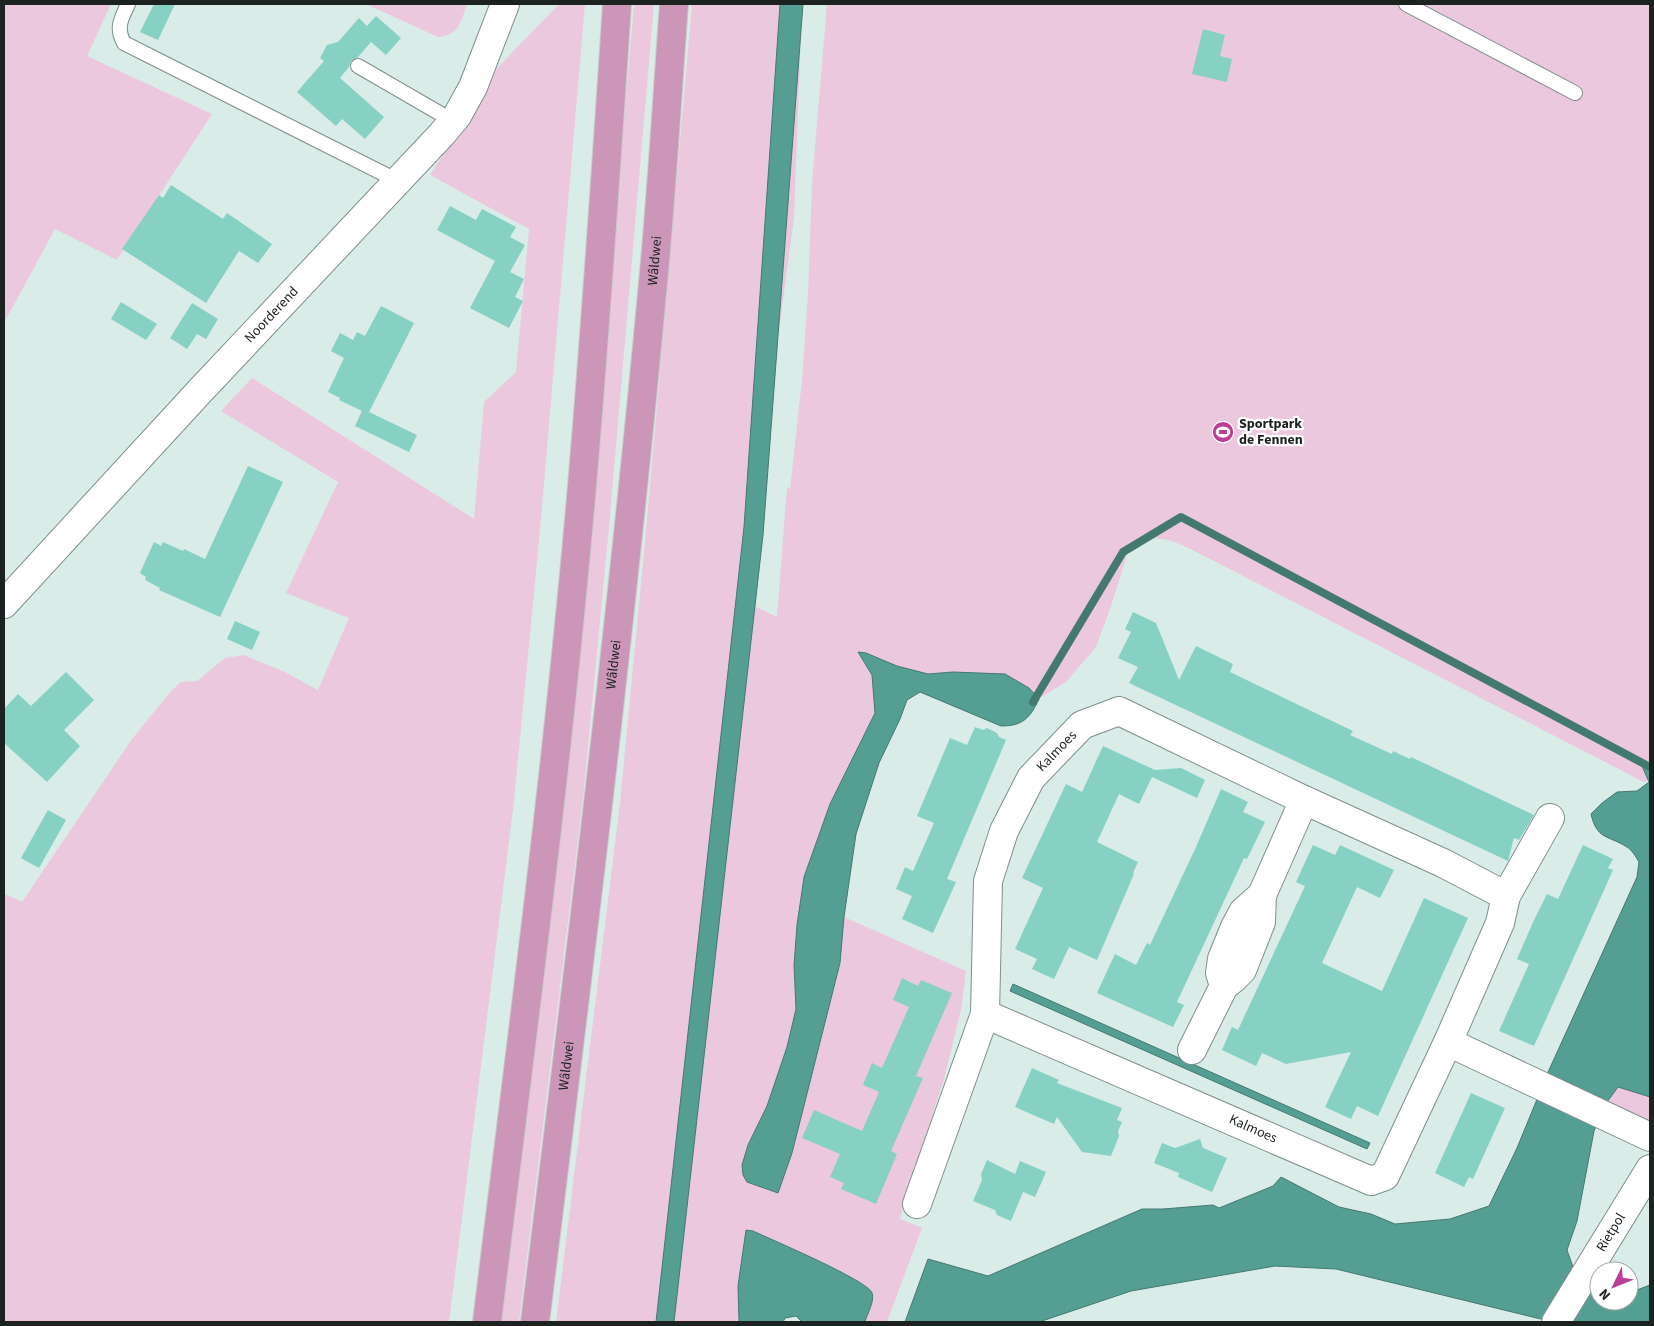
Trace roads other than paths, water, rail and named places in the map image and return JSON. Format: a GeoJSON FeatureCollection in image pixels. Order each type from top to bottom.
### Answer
{"type":"FeatureCollection","features":[{"type":"Feature","properties":{"kind":"highway"},"geometry":{"type":"LineString","coordinates":[[487,1322],[548,826],[580,509],[602,241],[617,4]]}},
{"type":"Feature","properties":{"kind":"highway","name":"Wâldwei"},"geometry":{"type":"LineString","coordinates":[[535,1322],[623,587],[654,280],[674,4]]}},
{"type":"Feature","properties":{"kind":"street","name":"Noorderend"},"geometry":{"type":"LineString","coordinates":[[4,604],[453,121],[473,87],[505,4]]}},
{"type":"Feature","properties":{"kind":"street","name":"Kalmoes"},"geometry":{"type":"LineString","coordinates":[[917,1204],[985,1014],[988,880],[1004,831],[1031,778],[1082,725],[1119,711],[1304,800],[1443,863],[1506,896]]}},
{"type":"Feature","properties":{"kind":"street"},"geometry":{"type":"LineString","coordinates":[[1192,1050],[1224,986],[1242,970],[1261,922],[1262,895],[1304,800]]}},
{"type":"Feature","properties":{"kind":"street","name":"Kalmoes"},"geometry":{"type":"LineString","coordinates":[[985,1014],[1372,1181],[1385,1176],[1448,1042],[1500,923],[1506,896],[1550,818]]}},
{"type":"Feature","properties":{"kind":"street"},"geometry":{"type":"LineString","coordinates":[[1448,1042],[1526,1080],[1650,1136]]}},
{"type":"Feature","properties":{"kind":"street","name":"Rietpol"},"geometry":{"type":"LineString","coordinates":[[1556,1322],[1650,1169]]}},
{"type":"Feature","properties":{"kind":"lane"},"geometry":{"type":"LineString","coordinates":[[128,4],[119,23],[120,35],[124,43],[398,181]]}},
{"type":"Feature","properties":{"kind":"lane"},"geometry":{"type":"LineString","coordinates":[[1406,4],[1575,93]]}},
{"type":"Feature","properties":{"kind":"lane"},"geometry":{"type":"LineString","coordinates":[[358,66],[453,121]]}},
{"type":"Feature","properties":{"kind":"waterway"},"geometry":{"type":"LineString","coordinates":[[1033,702],[1123,552],[1181,517],[1650,767]]}},
{"type":"Feature","properties":{"kind":"place","name":"Sportpark de Fennen"},"geometry":{"type":"Point","coordinates":[1223,432]}}]}
